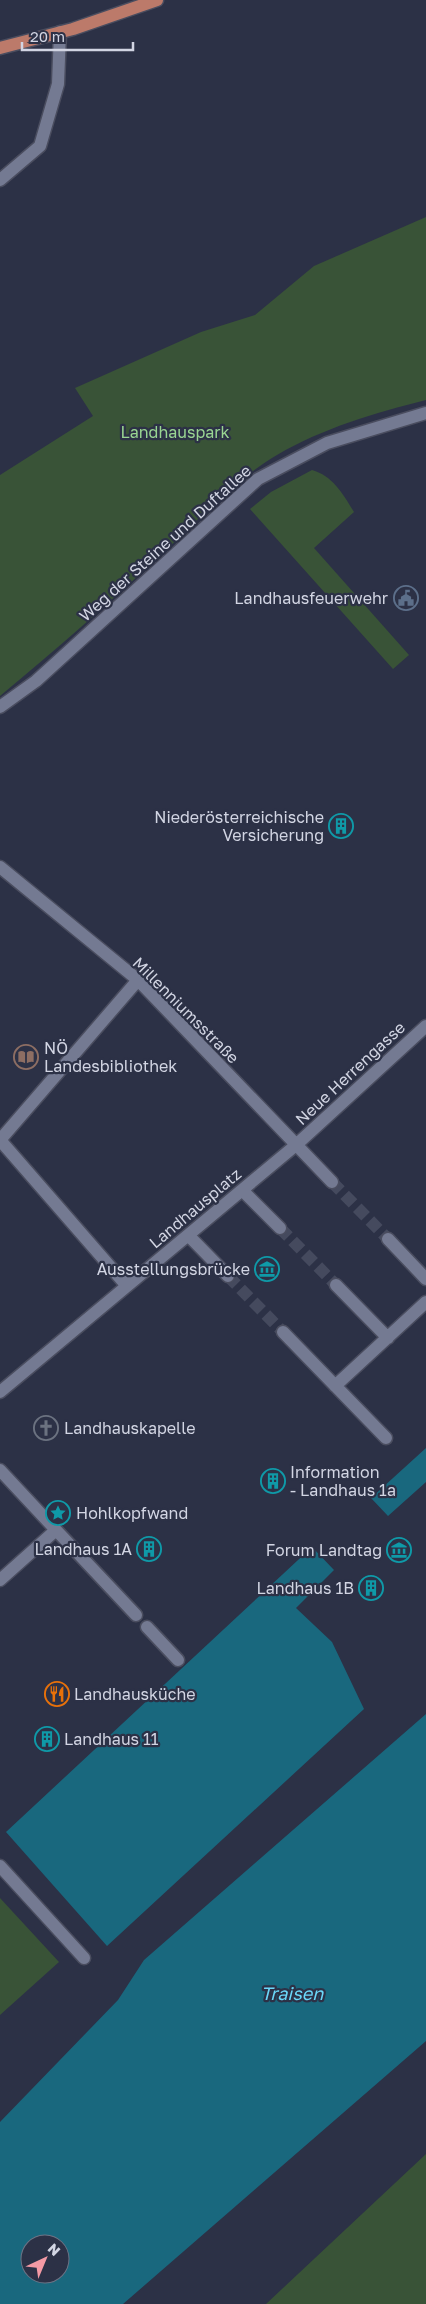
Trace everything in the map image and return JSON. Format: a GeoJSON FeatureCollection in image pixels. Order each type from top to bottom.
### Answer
{"type":"FeatureCollection","features":[{"type":"Feature","properties":{"kind":"main road"},"geometry":{"type":"LineString","coordinates":[[0,48],[60,32],[157,0]]}},
{"type":"Feature","properties":{"kind":"street"},"geometry":{"type":"LineString","coordinates":[[0,180],[40,146],[58,84],[60,32]]}},
{"type":"Feature","properties":{"kind":"street","name":"Weg der Steine und Duftallee"},"geometry":{"type":"LineString","coordinates":[[0,707],[36,681],[258,479],[327,442],[426,413]]}},
{"type":"Feature","properties":{"kind":"street","name":"Millenniumsstraße"},"geometry":{"type":"LineString","coordinates":[[0,867],[138,980],[332,1182]]}},
{"type":"Feature","properties":{"kind":"street"},"geometry":{"type":"LineString","coordinates":[[127,1286],[0,1140],[138,980]]}},
{"type":"Feature","properties":{"kind":"street","name":"Neue Herrengasse"},"geometry":{"type":"LineString","coordinates":[[296,1145],[426,1026]]}},
{"type":"Feature","properties":{"kind":"street","name":"Landhausplatz"},"geometry":{"type":"LineString","coordinates":[[0,1392],[296,1145]]}},
{"type":"Feature","properties":{"kind":"street"},"geometry":{"type":"LineString","coordinates":[[242,1190],[280,1228]]}},
{"type":"Feature","properties":{"kind":"street"},"geometry":{"type":"LineString","coordinates":[[188,1235],[228,1276]]}},
{"type":"Feature","properties":{"kind":"street"},"geometry":{"type":"LineString","coordinates":[[388,1239],[426,1279]]}},
{"type":"Feature","properties":{"kind":"street"},"geometry":{"type":"LineString","coordinates":[[336,1285],[388,1338]]}},
{"type":"Feature","properties":{"kind":"street"},"geometry":{"type":"LineString","coordinates":[[335,1386],[426,1302]]}},
{"type":"Feature","properties":{"kind":"street"},"geometry":{"type":"LineString","coordinates":[[283,1332],[386,1438]]}},
{"type":"Feature","properties":{"kind":"street"},"geometry":{"type":"LineString","coordinates":[[0,1470],[136,1615]]}},
{"type":"Feature","properties":{"kind":"street"},"geometry":{"type":"LineString","coordinates":[[0,1580],[56,1530]]}},
{"type":"Feature","properties":{"kind":"street"},"geometry":{"type":"LineString","coordinates":[[147,1627],[178,1660]]}},
{"type":"Feature","properties":{"kind":"street"},"geometry":{"type":"LineString","coordinates":[[0,1866],[84,1958]]}},
{"type":"Feature","properties":{"kind":"green space","name":"Landhauspark"},"geometry":{"type":"Polygon","coordinates":[[[426,217],[426,400],[388,410],[331,429],[295,445],[247,475],[104,606],[0,696],[0,475],[93,416],[75,388],[201,332],[255,315],[314,266],[426,217]]]}},
{"type":"Feature","properties":{"kind":"green space"},"geometry":{"type":"Polygon","coordinates":[[[312,470],[332,481],[354,512],[314,548],[409,655],[393,669],[250,509],[271,492],[312,470]]]}},
{"type":"Feature","properties":{"kind":"green space"},"geometry":{"type":"Polygon","coordinates":[[[0,1898],[59,1962],[0,2015],[0,1898]]]}},
{"type":"Feature","properties":{"kind":"green space"},"geometry":{"type":"Polygon","coordinates":[[[426,2154],[426,2304],[266,2304],[426,2154]]]}},
{"type":"Feature","properties":{"kind":"water"},"geometry":{"type":"Polygon","coordinates":[[[426,1448],[426,1482],[388,1516],[371,1498],[426,1448]]]}},
{"type":"Feature","properties":{"kind":"water"},"geometry":{"type":"Polygon","coordinates":[[[312,1547],[334,1570],[296,1608],[332,1642],[364,1709],[107,1946],[6,1832],[312,1547]]]}},
{"type":"Feature","properties":{"kind":"water","name":"Traisen"},"geometry":{"type":"Polygon","coordinates":[[[426,1714],[426,2041],[123,2304],[0,2304],[0,2122],[118,2000],[144,1960],[426,1714]]]}},
{"type":"Feature","properties":{"kind":"tunnel"},"geometry":{"type":"LineString","coordinates":[[332,1182],[388,1239]]}},
{"type":"Feature","properties":{"kind":"tunnel"},"geometry":{"type":"LineString","coordinates":[[280,1228],[336,1285]]}},
{"type":"Feature","properties":{"kind":"tunnel"},"geometry":{"type":"LineString","coordinates":[[228,1276],[283,1332]]}},
{"type":"Feature","properties":{"kind":"place","name":"Landhausfeuerwehr"},"geometry":{"type":"Point","coordinates":[406,598]}},
{"type":"Feature","properties":{"kind":"place","name":"Niederösterreichische Versicherung"},"geometry":{"type":"Point","coordinates":[341,826]}},
{"type":"Feature","properties":{"kind":"place","name":"NÖ Landesbibliothek"},"geometry":{"type":"Point","coordinates":[26,1057]}},
{"type":"Feature","properties":{"kind":"place","name":"Ausstellungsbrücke"},"geometry":{"type":"Point","coordinates":[267,1269]}},
{"type":"Feature","properties":{"kind":"place","name":"Landhauskapelle"},"geometry":{"type":"Point","coordinates":[46,1428]}},
{"type":"Feature","properties":{"kind":"place","name":"Information - Landhaus 1a"},"geometry":{"type":"Point","coordinates":[273,1481]}},
{"type":"Feature","properties":{"kind":"place","name":"Hohlkopfwand"},"geometry":{"type":"Point","coordinates":[58,1513]}},
{"type":"Feature","properties":{"kind":"place","name":"Landhaus 1A"},"geometry":{"type":"Point","coordinates":[149,1549]}},
{"type":"Feature","properties":{"kind":"place","name":"Forum Landtag"},"geometry":{"type":"Point","coordinates":[399,1550]}},
{"type":"Feature","properties":{"kind":"place","name":"Landhaus 1B"},"geometry":{"type":"Point","coordinates":[371,1588]}},
{"type":"Feature","properties":{"kind":"place","name":"Landhausküche"},"geometry":{"type":"Point","coordinates":[57,1694]}},
{"type":"Feature","properties":{"kind":"place","name":"Landhaus 11"},"geometry":{"type":"Point","coordinates":[47,1739]}}]}
